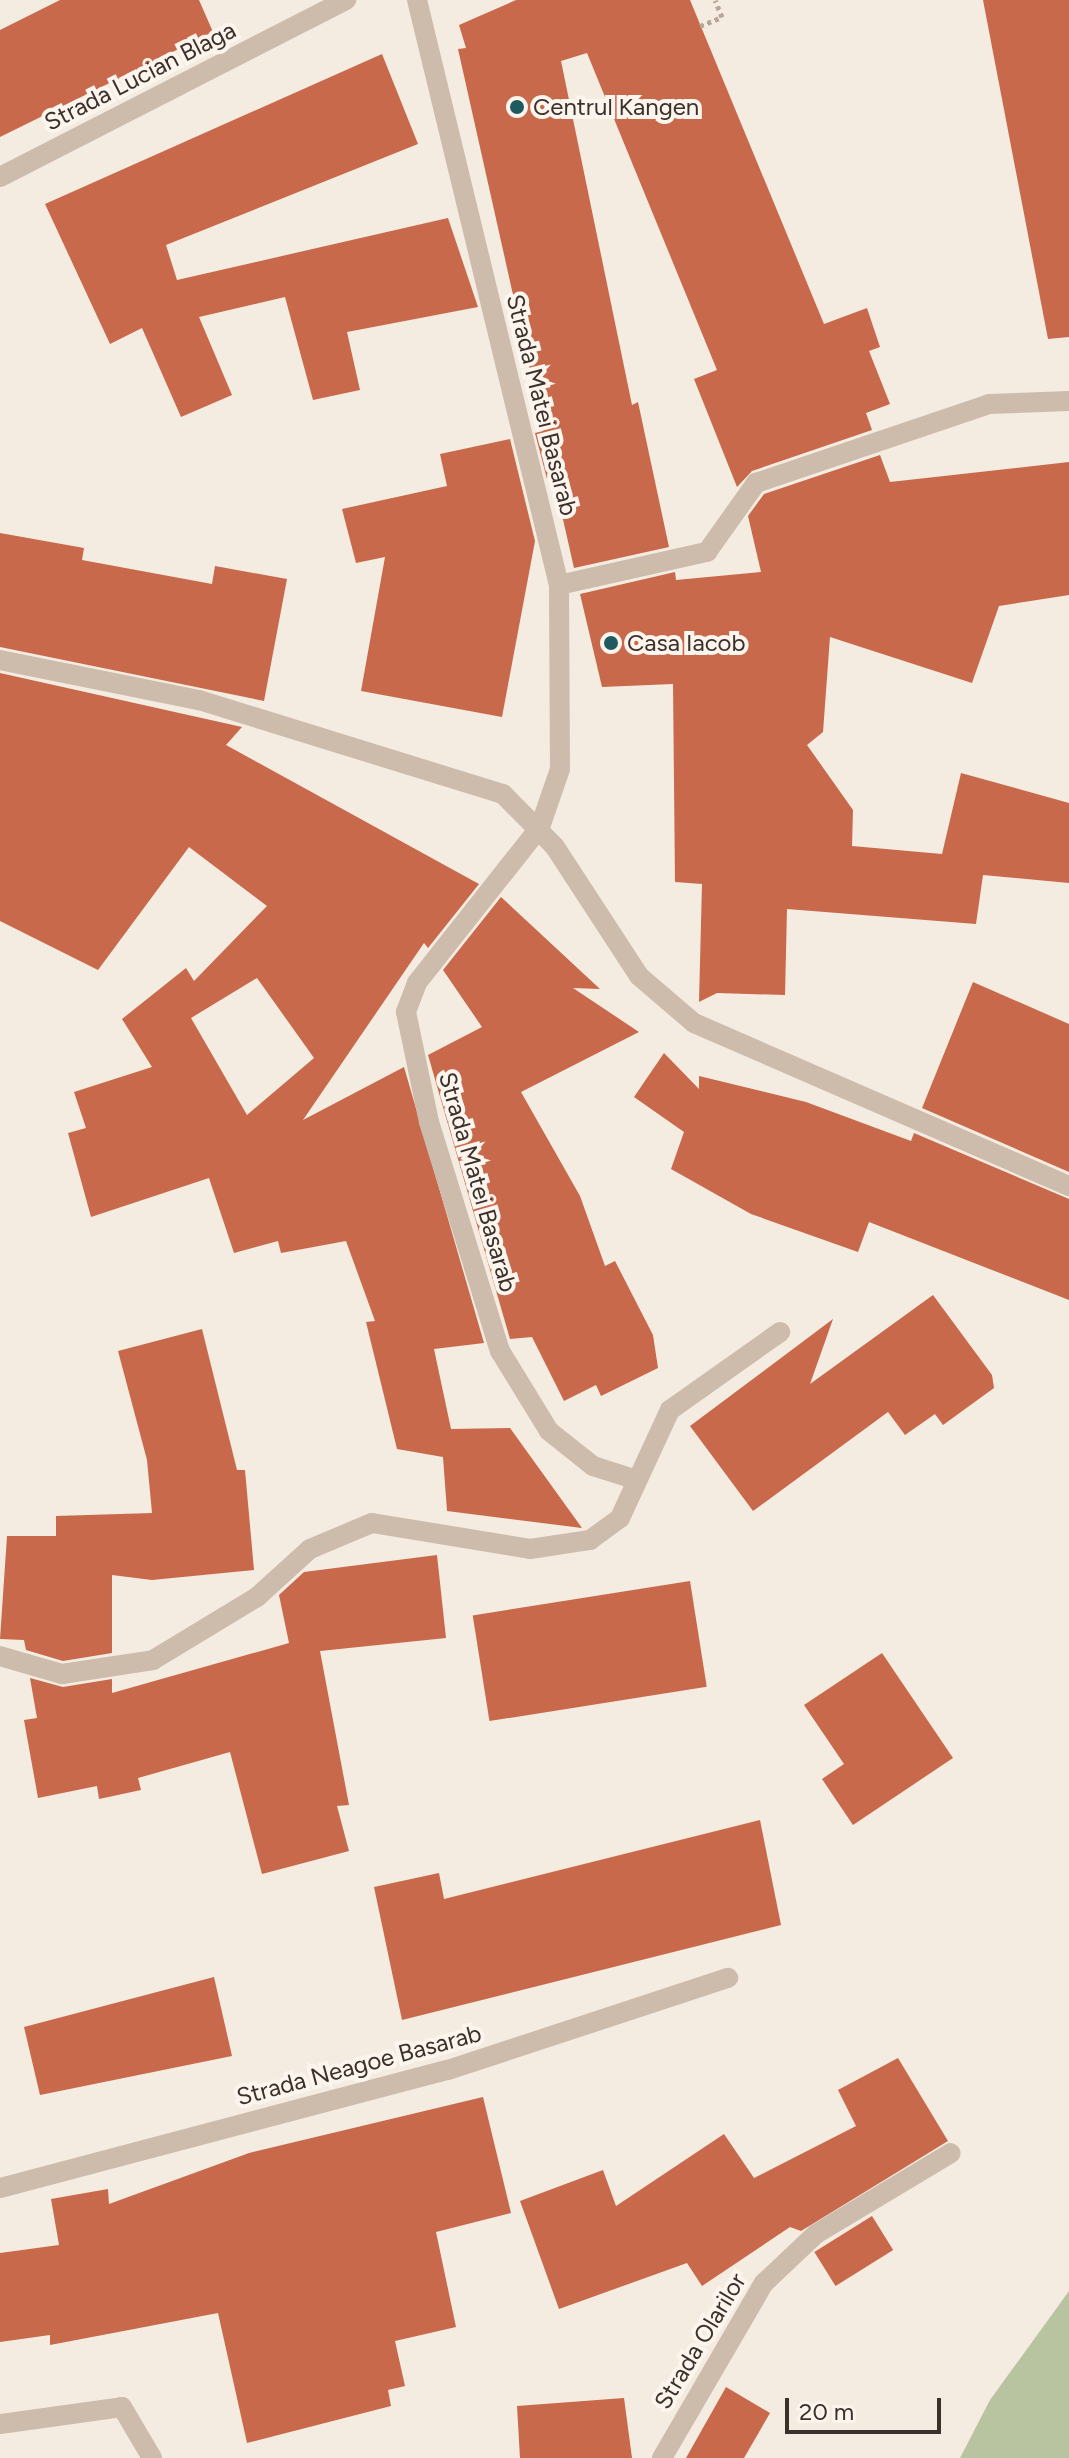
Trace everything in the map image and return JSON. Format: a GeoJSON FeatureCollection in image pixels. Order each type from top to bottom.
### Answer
{"type":"FeatureCollection","features":[{"type":"Feature","properties":{"kind":"street","name":"Strada Lucian Blaga"},"geometry":{"type":"LineString","coordinates":[[0,177],[346,0]]}},
{"type":"Feature","properties":{"kind":"street","name":"Strada Matei Basarab"},"geometry":{"type":"LineString","coordinates":[[417,0],[559,585],[560,769],[540,827],[417,983],[406,1012],[429,1122],[500,1351],[549,1431],[593,1466],[637,1480]]}},
{"type":"Feature","properties":{"kind":"street"},"geometry":{"type":"LineString","coordinates":[[559,585],[707,552],[756,483],[989,404],[1069,401]]}},
{"type":"Feature","properties":{"kind":"street"},"geometry":{"type":"LineString","coordinates":[[0,660],[199,700],[443,771],[503,794],[540,827],[639,976],[694,1023],[1069,1186]]}},
{"type":"Feature","properties":{"kind":"street"},"geometry":{"type":"LineString","coordinates":[[0,1656],[62,1674],[153,1660],[257,1597],[310,1549],[372,1523],[530,1549],[590,1540],[620,1518],[670,1410],[780,1332]]}},
{"type":"Feature","properties":{"kind":"street","name":"Strada Neagoe Basarab"},"geometry":{"type":"LineString","coordinates":[[0,2188],[448,2070],[728,1978]]}},
{"type":"Feature","properties":{"kind":"street","name":"Strada Olarilor"},"geometry":{"type":"LineString","coordinates":[[662,2458],[764,2283],[816,2234],[951,2153]]}},
{"type":"Feature","properties":{"kind":"street"},"geometry":{"type":"LineString","coordinates":[[0,2424],[122,2407],[152,2458]]}},
{"type":"Feature","properties":{"kind":"path"},"geometry":{"type":"LineString","coordinates":[[700,26],[722,17],[715,0]]}},
{"type":"Feature","properties":{"kind":"green space"},"geometry":{"type":"Polygon","coordinates":[[[1069,2291],[1069,2458],[960,2458],[990,2400],[1069,2291]]]}},
{"type":"Feature","properties":{"kind":"building"},"geometry":{"type":"Polygon","coordinates":[[[60,0],[199,0],[213,32],[0,137],[0,30],[60,0]]]}},
{"type":"Feature","properties":{"kind":"building"},"geometry":{"type":"Polygon","coordinates":[[[516,0],[690,0],[824,324],[867,308],[880,347],[869,351],[890,404],[866,413],[872,430],[752,471],[737,487],[694,379],[717,370],[587,53],[561,61],[632,405],[638,402],[669,547],[574,568],[550,462],[547,479],[535,433],[543,431],[458,49],[466,48],[459,25],[516,0]]]}},
{"type":"Feature","properties":{"kind":"building"},"geometry":{"type":"Polygon","coordinates":[[[983,0],[1069,0],[1069,337],[1048,339],[983,0]]]}},
{"type":"Feature","properties":{"kind":"building"},"geometry":{"type":"Polygon","coordinates":[[[382,54],[418,144],[166,245],[177,280],[448,218],[478,307],[347,332],[360,390],[313,400],[285,297],[199,317],[232,395],[181,417],[142,328],[110,344],[45,204],[382,54]]]}},
{"type":"Feature","properties":{"kind":"building"},"geometry":{"type":"Polygon","coordinates":[[[510,439],[535,541],[502,717],[361,691],[385,557],[356,563],[342,509],[447,486],[440,454],[510,439]]]}},
{"type":"Feature","properties":{"kind":"building"},"geometry":{"type":"Polygon","coordinates":[[[880,455],[890,482],[1069,462],[1069,595],[999,606],[972,683],[830,637],[823,732],[807,745],[853,810],[852,846],[942,854],[961,773],[1069,803],[1069,883],[983,875],[976,924],[787,909],[785,995],[717,993],[699,1002],[702,884],[675,882],[673,684],[602,687],[580,594],[675,572],[676,580],[761,572],[748,516],[764,494],[880,455]]]}},
{"type":"Feature","properties":{"kind":"building"},"geometry":{"type":"Polygon","coordinates":[[[0,533],[84,548],[82,560],[212,584],[215,566],[287,579],[264,701],[0,647],[0,533]]]}},
{"type":"Feature","properties":{"kind":"building"},"geometry":{"type":"Polygon","coordinates":[[[0,673],[242,727],[226,745],[479,884],[428,948],[424,943],[303,1120],[404,1067],[484,1343],[434,1349],[451,1429],[510,1428],[582,1528],[447,1511],[443,1457],[397,1449],[366,1322],[375,1321],[346,1241],[281,1253],[278,1241],[234,1253],[209,1178],[91,1217],[68,1133],[86,1128],[74,1092],[152,1067],[122,1019],[186,968],[194,981],[267,906],[189,847],[98,970],[0,921],[0,673]],[[257,978],[191,1018],[247,1115],[314,1058],[257,978]]]}},
{"type":"Feature","properties":{"kind":"building"},"geometry":{"type":"Polygon","coordinates":[[[501,897],[600,989],[573,988],[639,1032],[521,1092],[580,1196],[605,1266],[615,1261],[653,1335],[658,1368],[601,1396],[596,1385],[564,1401],[532,1337],[510,1339],[428,1055],[482,1027],[443,970],[501,897]]]}},
{"type":"Feature","properties":{"kind":"building"},"geometry":{"type":"Polygon","coordinates":[[[973,982],[1069,1024],[1069,1172],[922,1108],[973,982]]]}},
{"type":"Feature","properties":{"kind":"building"},"geometry":{"type":"Polygon","coordinates":[[[664,1053],[699,1089],[699,1076],[806,1102],[911,1141],[914,1133],[1069,1199],[1069,1300],[869,1222],[858,1252],[751,1214],[671,1169],[684,1132],[634,1097],[664,1053]]]}},
{"type":"Feature","properties":{"kind":"building"},"geometry":{"type":"Polygon","coordinates":[[[933,1295],[992,1375],[994,1388],[943,1425],[935,1414],[905,1435],[888,1412],[753,1511],[690,1426],[833,1319],[810,1384],[933,1295]]]}},
{"type":"Feature","properties":{"kind":"building"},"geometry":{"type":"Polygon","coordinates":[[[202,1329],[237,1470],[245,1470],[254,1570],[152,1580],[112,1575],[112,1653],[63,1661],[26,1650],[24,1640],[0,1639],[7,1536],[56,1536],[56,1516],[152,1513],[147,1460],[118,1351],[202,1329]]]}},
{"type":"Feature","properties":{"kind":"building"},"geometry":{"type":"Polygon","coordinates":[[[437,1555],[446,1638],[320,1651],[349,1805],[337,1806],[349,1851],[262,1874],[230,1752],[138,1778],[141,1790],[99,1799],[97,1786],[38,1798],[24,1720],[37,1718],[30,1678],[63,1687],[112,1679],[112,1693],[289,1643],[279,1595],[304,1572],[437,1555]]]}},
{"type":"Feature","properties":{"kind":"building"},"geometry":{"type":"Polygon","coordinates":[[[690,1581],[707,1687],[489,1721],[473,1615],[690,1581]]]}},
{"type":"Feature","properties":{"kind":"building"},"geometry":{"type":"Polygon","coordinates":[[[882,1653],[953,1758],[853,1825],[822,1779],[844,1764],[804,1705],[882,1653]]]}},
{"type":"Feature","properties":{"kind":"building"},"geometry":{"type":"Polygon","coordinates":[[[760,1820],[781,1925],[402,2020],[374,1887],[439,1873],[444,1899],[760,1820]]]}},
{"type":"Feature","properties":{"kind":"building"},"geometry":{"type":"Polygon","coordinates":[[[214,1977],[232,2056],[40,2095],[24,2027],[214,1977]]]}},
{"type":"Feature","properties":{"kind":"building"},"geometry":{"type":"Polygon","coordinates":[[[898,2058],[948,2141],[801,2231],[790,2227],[702,2286],[687,2263],[559,2309],[520,2201],[603,2170],[616,2206],[724,2134],[754,2178],[856,2126],[838,2090],[898,2058]]]}},
{"type":"Feature","properties":{"kind":"building"},"geometry":{"type":"Polygon","coordinates":[[[483,2097],[511,2213],[436,2232],[456,2327],[395,2341],[405,2386],[388,2390],[391,2406],[247,2443],[218,2313],[50,2345],[50,2335],[0,2342],[0,2253],[59,2245],[51,2199],[108,2189],[109,2204],[249,2153],[483,2097]]]}},
{"type":"Feature","properties":{"kind":"building"},"geometry":{"type":"Polygon","coordinates":[[[872,2216],[893,2250],[836,2286],[814,2252],[872,2216]]]}},
{"type":"Feature","properties":{"kind":"building"},"geometry":{"type":"Polygon","coordinates":[[[726,2387],[770,2413],[744,2458],[686,2458],[726,2387]]]}},
{"type":"Feature","properties":{"kind":"building"},"geometry":{"type":"Polygon","coordinates":[[[624,2398],[632,2458],[520,2458],[517,2406],[624,2398]]]}},
{"type":"Feature","properties":{"kind":"place","name":"Centrul Kangen"},"geometry":{"type":"Point","coordinates":[517,107]}},
{"type":"Feature","properties":{"kind":"place","name":"Casa Iacob"},"geometry":{"type":"Point","coordinates":[611,643]}}]}
